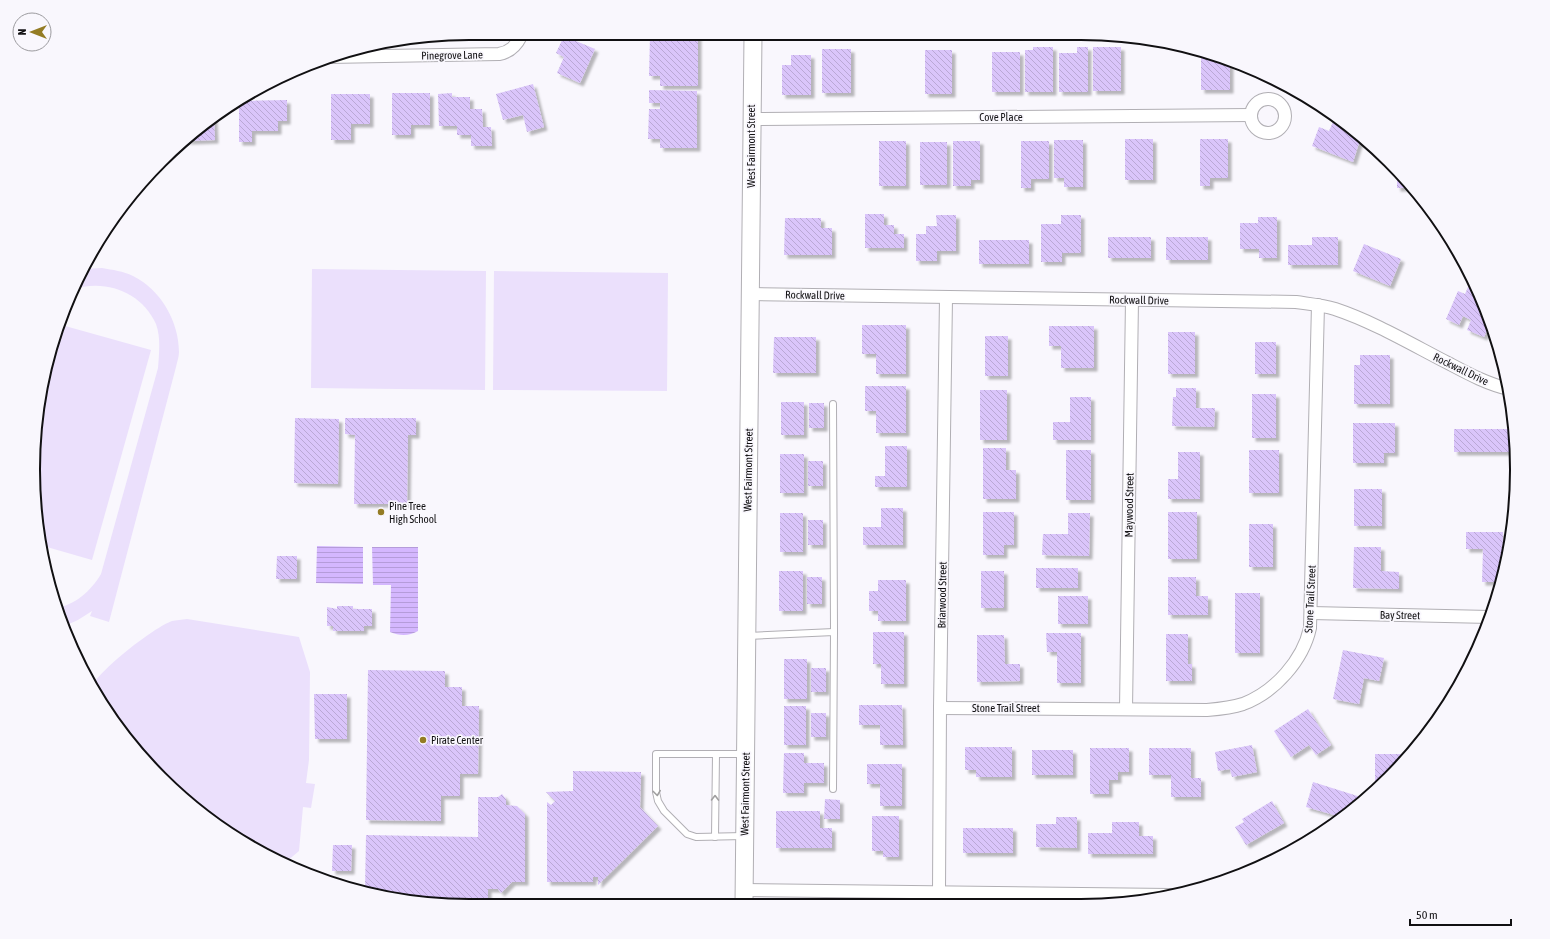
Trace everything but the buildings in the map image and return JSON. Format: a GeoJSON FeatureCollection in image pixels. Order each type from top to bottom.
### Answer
{"type":"FeatureCollection","features":[{"type":"Feature","properties":{"kind":"street","name":"Pinegrove Lane"},"geometry":{"type":"LineString","coordinates":[[353,57],[499,54],[505,53],[513,48],[518,40]]}},
{"type":"Feature","properties":{"kind":"street","name":"West Fairmont Street"},"geometry":{"type":"LineString","coordinates":[[744,897],[752,40]]}},
{"type":"Feature","properties":{"kind":"street","name":"Cove Place"},"geometry":{"type":"LineString","coordinates":[[752,119],[1251,116]]}},
{"type":"Feature","properties":{"kind":"street","name":"Rockwall Drive"},"geometry":{"type":"LineString","coordinates":[[750,294],[1296,302],[1334,309],[1366,322],[1478,378],[1502,388]]}},
{"type":"Feature","properties":{"kind":"street","name":"Briarwood Street"},"geometry":{"type":"LineString","coordinates":[[939,892],[946,298]]}},
{"type":"Feature","properties":{"kind":"street","name":"Maywood Street"},"geometry":{"type":"LineString","coordinates":[[1126,709],[1132,300]]}},
{"type":"Feature","properties":{"kind":"street","name":"Stone Trail Street"},"geometry":{"type":"LineString","coordinates":[[940,708],[1207,710],[1243,704],[1257,697],[1283,676],[1302,652],[1307,641],[1311,613],[1318,305]]}},
{"type":"Feature","properties":{"kind":"street","name":"Bay Street"},"geometry":{"type":"LineString","coordinates":[[1311,613],[1484,617]]}},
{"type":"Feature","properties":{"kind":"street"},"geometry":{"type":"LineString","coordinates":[[744,897],[939,892],[1042,898],[1128,896]]}},
{"type":"Feature","properties":{"kind":"lane"},"geometry":{"type":"LineString","coordinates":[[833,404],[833,789]]}},
{"type":"Feature","properties":{"kind":"lane"},"geometry":{"type":"LineString","coordinates":[[747,636],[834,632]]}},
{"type":"Feature","properties":{"kind":"lane"},"geometry":{"type":"LineString","coordinates":[[745,836],[692,836],[683,830],[664,811],[658,801],[656,792],[656,754],[746,754]]}},
{"type":"Feature","properties":{"kind":"lane"},"geometry":{"type":"LineString","coordinates":[[715,837],[716,754]]}},
{"type":"Feature","properties":{"kind":"shaded area"},"geometry":{"type":"Polygon","coordinates":[[[102,268],[122,272],[133,276],[152,289],[166,307],[172,318],[176,329],[179,354],[109,622],[90,616],[92,611],[82,618],[69,623],[62,606],[70,604],[82,596],[101,574],[158,368],[159,335],[156,324],[150,313],[132,296],[121,290],[97,286],[81,288],[90,269],[102,268]]]}},
{"type":"Feature","properties":{"kind":"shaded area"},"geometry":{"type":"Polygon","coordinates":[[[312,269],[486,271],[485,390],[311,388],[312,269]]]}},
{"type":"Feature","properties":{"kind":"shaded area"},"geometry":{"type":"Polygon","coordinates":[[[494,271],[668,273],[667,391],[493,390],[494,271]]]}},
{"type":"Feature","properties":{"kind":"shaded area"},"geometry":{"type":"Polygon","coordinates":[[[65,326],[151,350],[92,560],[47,547],[44,526],[40,470],[41,441],[48,386],[65,326]]]}},
{"type":"Feature","properties":{"kind":"shaded area"},"geometry":{"type":"Polygon","coordinates":[[[317,546],[363,547],[363,584],[316,583],[317,546]]]}},
{"type":"Feature","properties":{"kind":"shaded area"},"geometry":{"type":"Polygon","coordinates":[[[372,547],[418,547],[418,631],[404,635],[390,632],[391,585],[373,585],[372,547]]]}},
{"type":"Feature","properties":{"kind":"shaded area"},"geometry":{"type":"Polygon","coordinates":[[[187,619],[299,637],[310,672],[309,760],[306,783],[315,784],[311,808],[303,807],[299,851],[289,859],[231,827],[186,792],[147,753],[129,731],[112,708],[96,680],[128,650],[163,625],[172,621],[187,619]]]}},
{"type":"Feature","properties":{"kind":"place","name":"Pine Tree High School"},"geometry":{"type":"Point","coordinates":[381,512]}},
{"type":"Feature","properties":{"kind":"place","name":"Pirate Center"},"geometry":{"type":"Point","coordinates":[423,740]}}]}
